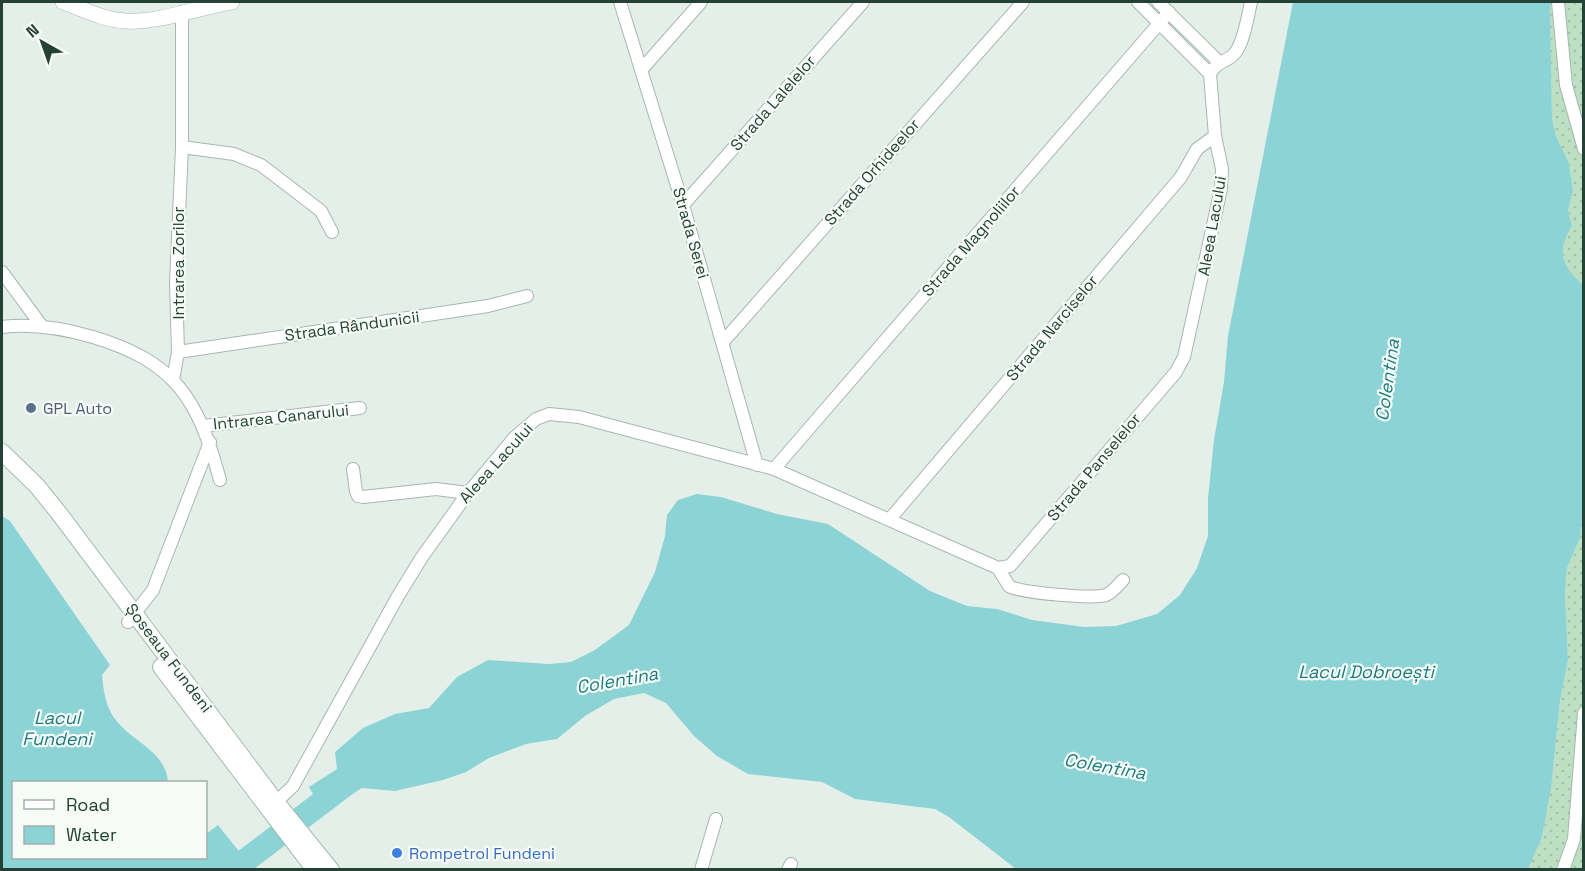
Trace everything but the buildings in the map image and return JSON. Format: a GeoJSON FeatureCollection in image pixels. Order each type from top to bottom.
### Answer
{"type":"FeatureCollection","features":[{"type":"Feature","properties":{"kind":"main road","name":"Șoseaua Fundeni"},"geometry":{"type":"LineString","coordinates":[[2,452],[45,495],[132,618],[274,805],[331,870]]}},
{"type":"Feature","properties":{"kind":"main road","name":"Șoseaua Fundeni"},"geometry":{"type":"LineString","coordinates":[[2,464],[44,510],[132,618]]}},
{"type":"Feature","properties":{"kind":"main road","name":"Șoseaua Fundeni"},"geometry":{"type":"LineString","coordinates":[[274,805],[315,870]]}},
{"type":"Feature","properties":{"kind":"street"},"geometry":{"type":"LineString","coordinates":[[63,2],[95,14],[124,21],[153,18],[232,2]]}},
{"type":"Feature","properties":{"kind":"street","name":"Strada Serei"},"geometry":{"type":"LineString","coordinates":[[620,2],[683,205],[757,465]]}},
{"type":"Feature","properties":{"kind":"street"},"geometry":{"type":"LineString","coordinates":[[642,69],[701,2]]}},
{"type":"Feature","properties":{"kind":"street","name":"Strada Lalelelor"},"geometry":{"type":"LineString","coordinates":[[683,205],[863,2]]}},
{"type":"Feature","properties":{"kind":"street","name":"Strada Orhideelor"},"geometry":{"type":"LineString","coordinates":[[722,343],[1023,2]]}},
{"type":"Feature","properties":{"kind":"street"},"geometry":{"type":"LineString","coordinates":[[1138,2],[1210,74],[1219,62],[1236,52],[1251,2]]}},
{"type":"Feature","properties":{"kind":"street"},"geometry":{"type":"LineString","coordinates":[[1158,2],[1219,62]]}},
{"type":"Feature","properties":{"kind":"street"},"geometry":{"type":"LineString","coordinates":[[1558,2],[1566,85],[1584,149]]}},
{"type":"Feature","properties":{"kind":"street","name":"Intrarea Zorilor"},"geometry":{"type":"LineString","coordinates":[[173,380],[178,352],[176,283],[182,147],[182,12]]}},
{"type":"Feature","properties":{"kind":"street","name":"Strada Magnoliilor"},"geometry":{"type":"LineString","coordinates":[[774,470],[1169,12]]}},
{"type":"Feature","properties":{"kind":"street","name":"Aleea Lacului"},"geometry":{"type":"LineString","coordinates":[[1184,357],[1221,189],[1222,169],[1215,136],[1210,74]]}},
{"type":"Feature","properties":{"kind":"street","name":"Strada Narciselor"},"geometry":{"type":"LineString","coordinates":[[889,520],[1180,177],[1197,149],[1215,136]]}},
{"type":"Feature","properties":{"kind":"street"},"geometry":{"type":"LineString","coordinates":[[182,147],[234,153],[261,165],[321,211],[332,232]]}},
{"type":"Feature","properties":{"kind":"street"},"geometry":{"type":"LineString","coordinates":[[2,272],[41,325]]}},
{"type":"Feature","properties":{"kind":"street","name":"Strada Rândunicii"},"geometry":{"type":"LineString","coordinates":[[178,352],[488,306],[526,296]]}},
{"type":"Feature","properties":{"kind":"street"},"geometry":{"type":"LineString","coordinates":[[2,327],[41,325],[75,332],[126,348],[154,363],[173,380],[203,426],[210,442],[220,480]]}},
{"type":"Feature","properties":{"kind":"street","name":"Strada Panselelor"},"geometry":{"type":"LineString","coordinates":[[998,568],[1004,568],[1015,561],[1176,372],[1184,357]]}},
{"type":"Feature","properties":{"kind":"street","name":"Intrarea Canarului"},"geometry":{"type":"LineString","coordinates":[[203,426],[360,408]]}},
{"type":"Feature","properties":{"kind":"street","name":"Aleea Lacului"},"geometry":{"type":"LineString","coordinates":[[274,805],[299,777],[422,556],[468,493],[525,427],[549,414],[588,419],[774,470],[998,568]]}},
{"type":"Feature","properties":{"kind":"street"},"geometry":{"type":"LineString","coordinates":[[132,618],[153,590],[210,442]]}},
{"type":"Feature","properties":{"kind":"street"},"geometry":{"type":"LineString","coordinates":[[353,469],[358,496],[436,489],[468,493]]}},
{"type":"Feature","properties":{"kind":"street"},"geometry":{"type":"LineString","coordinates":[[998,568],[1005,581],[1013,588],[1049,593],[1094,597],[1111,592],[1123,580]]}},
{"type":"Feature","properties":{"kind":"street"},"geometry":{"type":"LineString","coordinates":[[1563,870],[1574,839],[1584,713]]}},
{"type":"Feature","properties":{"kind":"street"},"geometry":{"type":"LineString","coordinates":[[701,870],[716,819]]}},
{"type":"Feature","properties":{"kind":"green space"},"geometry":{"type":"Polygon","coordinates":[[[1550,2],[1583,2],[1583,285],[1570,271],[1563,251],[1572,226],[1568,211],[1573,191],[1569,163],[1556,136],[1552,118],[1550,2]]]}},
{"type":"Feature","properties":{"kind":"green space"},"geometry":{"type":"Polygon","coordinates":[[[1583,495],[1583,869],[1527,870],[1542,837],[1551,789],[1560,701],[1568,660],[1565,594],[1567,568],[1580,538],[1583,495]]]}},
{"type":"Feature","properties":{"kind":"water","name":"Lacul Dobroești"},"geometry":{"type":"Polygon","coordinates":[[[1293,2],[1550,2],[1552,118],[1556,136],[1569,163],[1573,191],[1568,211],[1572,226],[1563,251],[1570,271],[1583,285],[1584,495],[1580,538],[1567,568],[1565,594],[1568,660],[1560,701],[1551,789],[1542,837],[1528,869],[1016,869],[949,817],[935,809],[855,799],[822,782],[748,774],[717,756],[694,736],[666,703],[644,693],[614,699],[585,716],[557,739],[526,744],[489,758],[466,772],[443,780],[395,791],[362,788],[323,812],[309,787],[337,769],[335,752],[363,728],[395,714],[429,708],[457,677],[488,660],[549,664],[571,662],[595,650],[629,625],[655,572],[665,536],[667,515],[678,500],[697,494],[721,497],[777,514],[828,524],[930,591],[967,606],[997,609],[1032,620],[1084,627],[1116,626],[1157,614],[1180,595],[1197,568],[1208,536],[1208,498],[1228,336],[1293,2]]]}},
{"type":"Feature","properties":{"kind":"water","name":"Lacul Fundeni"},"geometry":{"type":"Polygon","coordinates":[[[2,516],[10,521],[110,665],[102,675],[104,693],[110,711],[125,730],[160,760],[168,781],[12,781],[12,859],[207,859],[207,833],[218,825],[253,869],[2,869],[2,516]]]}},
{"type":"Feature","properties":{"kind":"waterway","name":"Colentina"},"geometry":{"type":"LineString","coordinates":[[233,870],[346,784]]}},
{"type":"Feature","properties":{"kind":"place","name":"GPL Auto"},"geometry":{"type":"Point","coordinates":[31,408]}},
{"type":"Feature","properties":{"kind":"place","name":"Rompetrol Fundeni"},"geometry":{"type":"Point","coordinates":[397,853]}}]}
